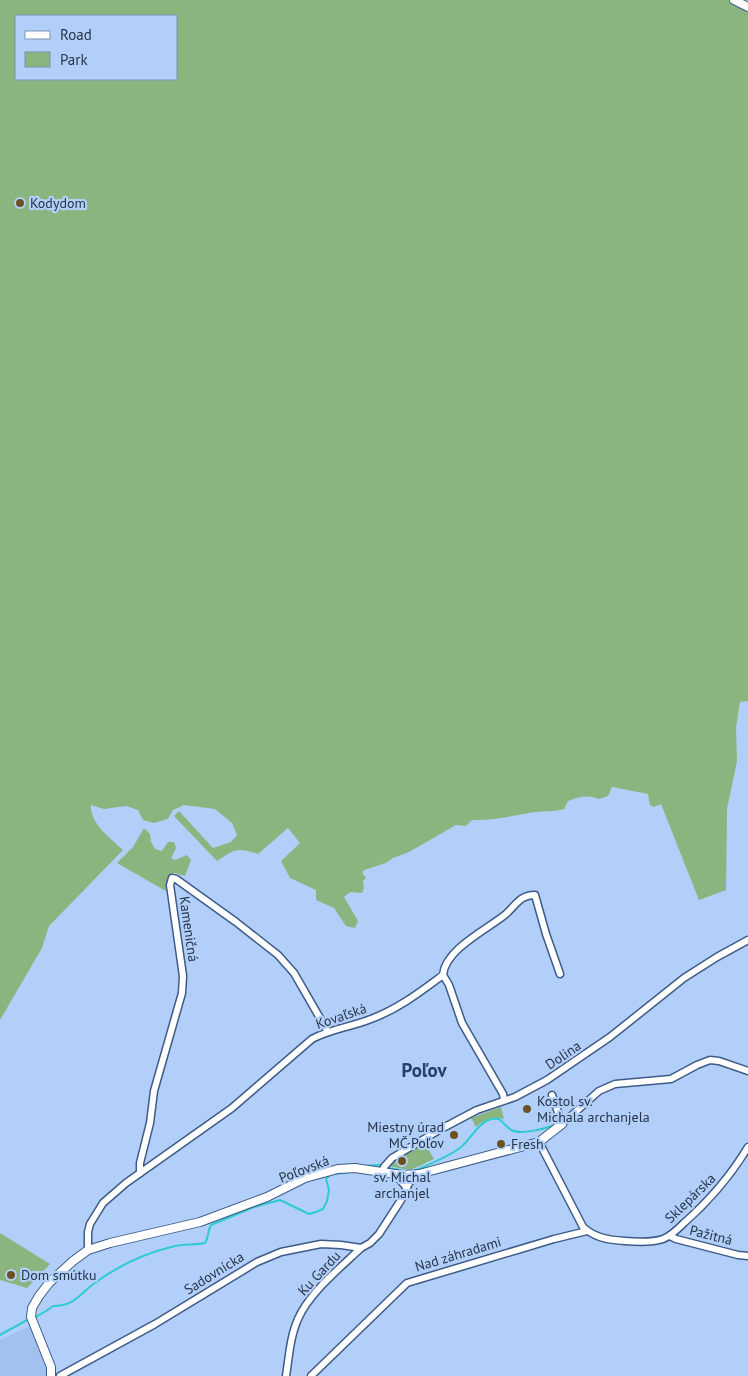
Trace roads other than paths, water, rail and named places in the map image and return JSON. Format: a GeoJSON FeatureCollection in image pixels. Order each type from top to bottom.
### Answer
{"type":"FeatureCollection","features":[{"type":"Feature","properties":{"kind":"street"},"geometry":{"type":"LineString","coordinates":[[734,0],[748,7]]}},
{"type":"Feature","properties":{"kind":"street","name":"Kameničná"},"geometry":{"type":"LineString","coordinates":[[140,1173],[140,1163],[150,1123],[154,1092],[182,993],[183,976],[170,885],[172,878],[176,878],[278,955],[294,973],[328,1032]]}},
{"type":"Feature","properties":{"kind":"street","name":"Kovaľská"},"geometry":{"type":"LineString","coordinates":[[88,1250],[88,1232],[95,1214],[112,1194],[232,1108],[303,1045],[318,1035],[371,1020],[404,1003],[443,976],[444,968],[464,945],[506,914],[522,897],[534,895],[560,974]]}},
{"type":"Feature","properties":{"kind":"street","name":"Dolina"},"geometry":{"type":"LineString","coordinates":[[383,1171],[386,1163],[392,1158],[441,1128],[477,1110],[515,1097],[548,1080],[610,1037],[684,978],[748,940]]}},
{"type":"Feature","properties":{"kind":"street"},"geometry":{"type":"LineString","coordinates":[[443,976],[449,985],[462,1023],[503,1094],[504,1100]]}},
{"type":"Feature","properties":{"kind":"street","name":"Poľovská"},"geometry":{"type":"LineString","coordinates":[[51,1376],[51,1368],[31,1314],[39,1296],[49,1283],[62,1270],[88,1250],[200,1222],[267,1197],[305,1178],[338,1169],[419,1174],[539,1142],[550,1135],[599,1092],[615,1084],[671,1079],[710,1060],[719,1061],[748,1071]]}},
{"type":"Feature","properties":{"kind":"street"},"geometry":{"type":"LineString","coordinates":[[552,1095],[562,1124]]}},
{"type":"Feature","properties":{"kind":"street"},"geometry":{"type":"LineString","coordinates":[[539,1142],[579,1221],[587,1231]]}},
{"type":"Feature","properties":{"kind":"street","name":"Sklepárska"},"geometry":{"type":"LineString","coordinates":[[587,1231],[612,1241],[638,1242],[659,1240],[670,1236],[721,1188],[748,1147]]}},
{"type":"Feature","properties":{"kind":"street"},"geometry":{"type":"LineString","coordinates":[[395,1174],[406,1188]]}},
{"type":"Feature","properties":{"kind":"street"},"geometry":{"type":"LineString","coordinates":[[361,1248],[370,1243],[379,1234],[401,1200],[406,1188],[419,1174]]}},
{"type":"Feature","properties":{"kind":"street","name":"Nad záhradami"},"geometry":{"type":"LineString","coordinates":[[311,1376],[407,1283],[587,1231]]}},
{"type":"Feature","properties":{"kind":"street","name":"Pažitná"},"geometry":{"type":"LineString","coordinates":[[670,1236],[676,1240],[748,1256]]}},
{"type":"Feature","properties":{"kind":"street","name":"Sadovnícka"},"geometry":{"type":"LineString","coordinates":[[60,1376],[155,1324],[204,1295],[244,1268],[257,1262],[281,1252],[321,1244],[361,1248]]}},
{"type":"Feature","properties":{"kind":"street","name":"Ku Gardu"},"geometry":{"type":"LineString","coordinates":[[286,1376],[290,1350],[301,1312],[333,1275],[361,1248]]}},
{"type":"Feature","properties":{"kind":"waterway"},"geometry":{"type":"LineString","coordinates":[[414,1171],[460,1148],[481,1124],[492,1119],[499,1119],[511,1130],[521,1132],[539,1130],[555,1125]]}},
{"type":"Feature","properties":{"kind":"waterway"},"geometry":{"type":"LineString","coordinates":[[363,1166],[380,1165]]}},
{"type":"Feature","properties":{"kind":"waterway"},"geometry":{"type":"LineString","coordinates":[[389,1168],[405,1171]]}},
{"type":"Feature","properties":{"kind":"waterway"},"geometry":{"type":"LineString","coordinates":[[335,1174],[357,1171]]}},
{"type":"Feature","properties":{"kind":"waterway"},"geometry":{"type":"LineString","coordinates":[[34,1318],[53,1306],[72,1302],[104,1277],[133,1260],[175,1246],[205,1243],[211,1225],[254,1207],[280,1200],[309,1214],[323,1209],[329,1190],[326,1179],[330,1175]]}},
{"type":"Feature","properties":{"kind":"waterway"},"geometry":{"type":"LineString","coordinates":[[0,1335],[29,1319]]}},
{"type":"Feature","properties":{"kind":"place","name":"Kodydom"},"geometry":{"type":"Point","coordinates":[20,203]}},
{"type":"Feature","properties":{"kind":"place","name":"Kostol sv. Michala archanjela"},"geometry":{"type":"Point","coordinates":[527,1109]}},
{"type":"Feature","properties":{"kind":"place","name":"Miestny úrad MČ Poľov"},"geometry":{"type":"Point","coordinates":[454,1135]}},
{"type":"Feature","properties":{"kind":"place","name":"Fresh"},"geometry":{"type":"Point","coordinates":[501,1144]}},
{"type":"Feature","properties":{"kind":"place","name":"sv. Michal archanjel"},"geometry":{"type":"Point","coordinates":[402,1161]}},
{"type":"Feature","properties":{"kind":"place","name":"Dom smútku"},"geometry":{"type":"Point","coordinates":[11,1275]}},
{"type":"Feature","properties":{"kind":"district","name":"Poľov"},"geometry":{"type":"Point","coordinates":[424,1070]}}]}
